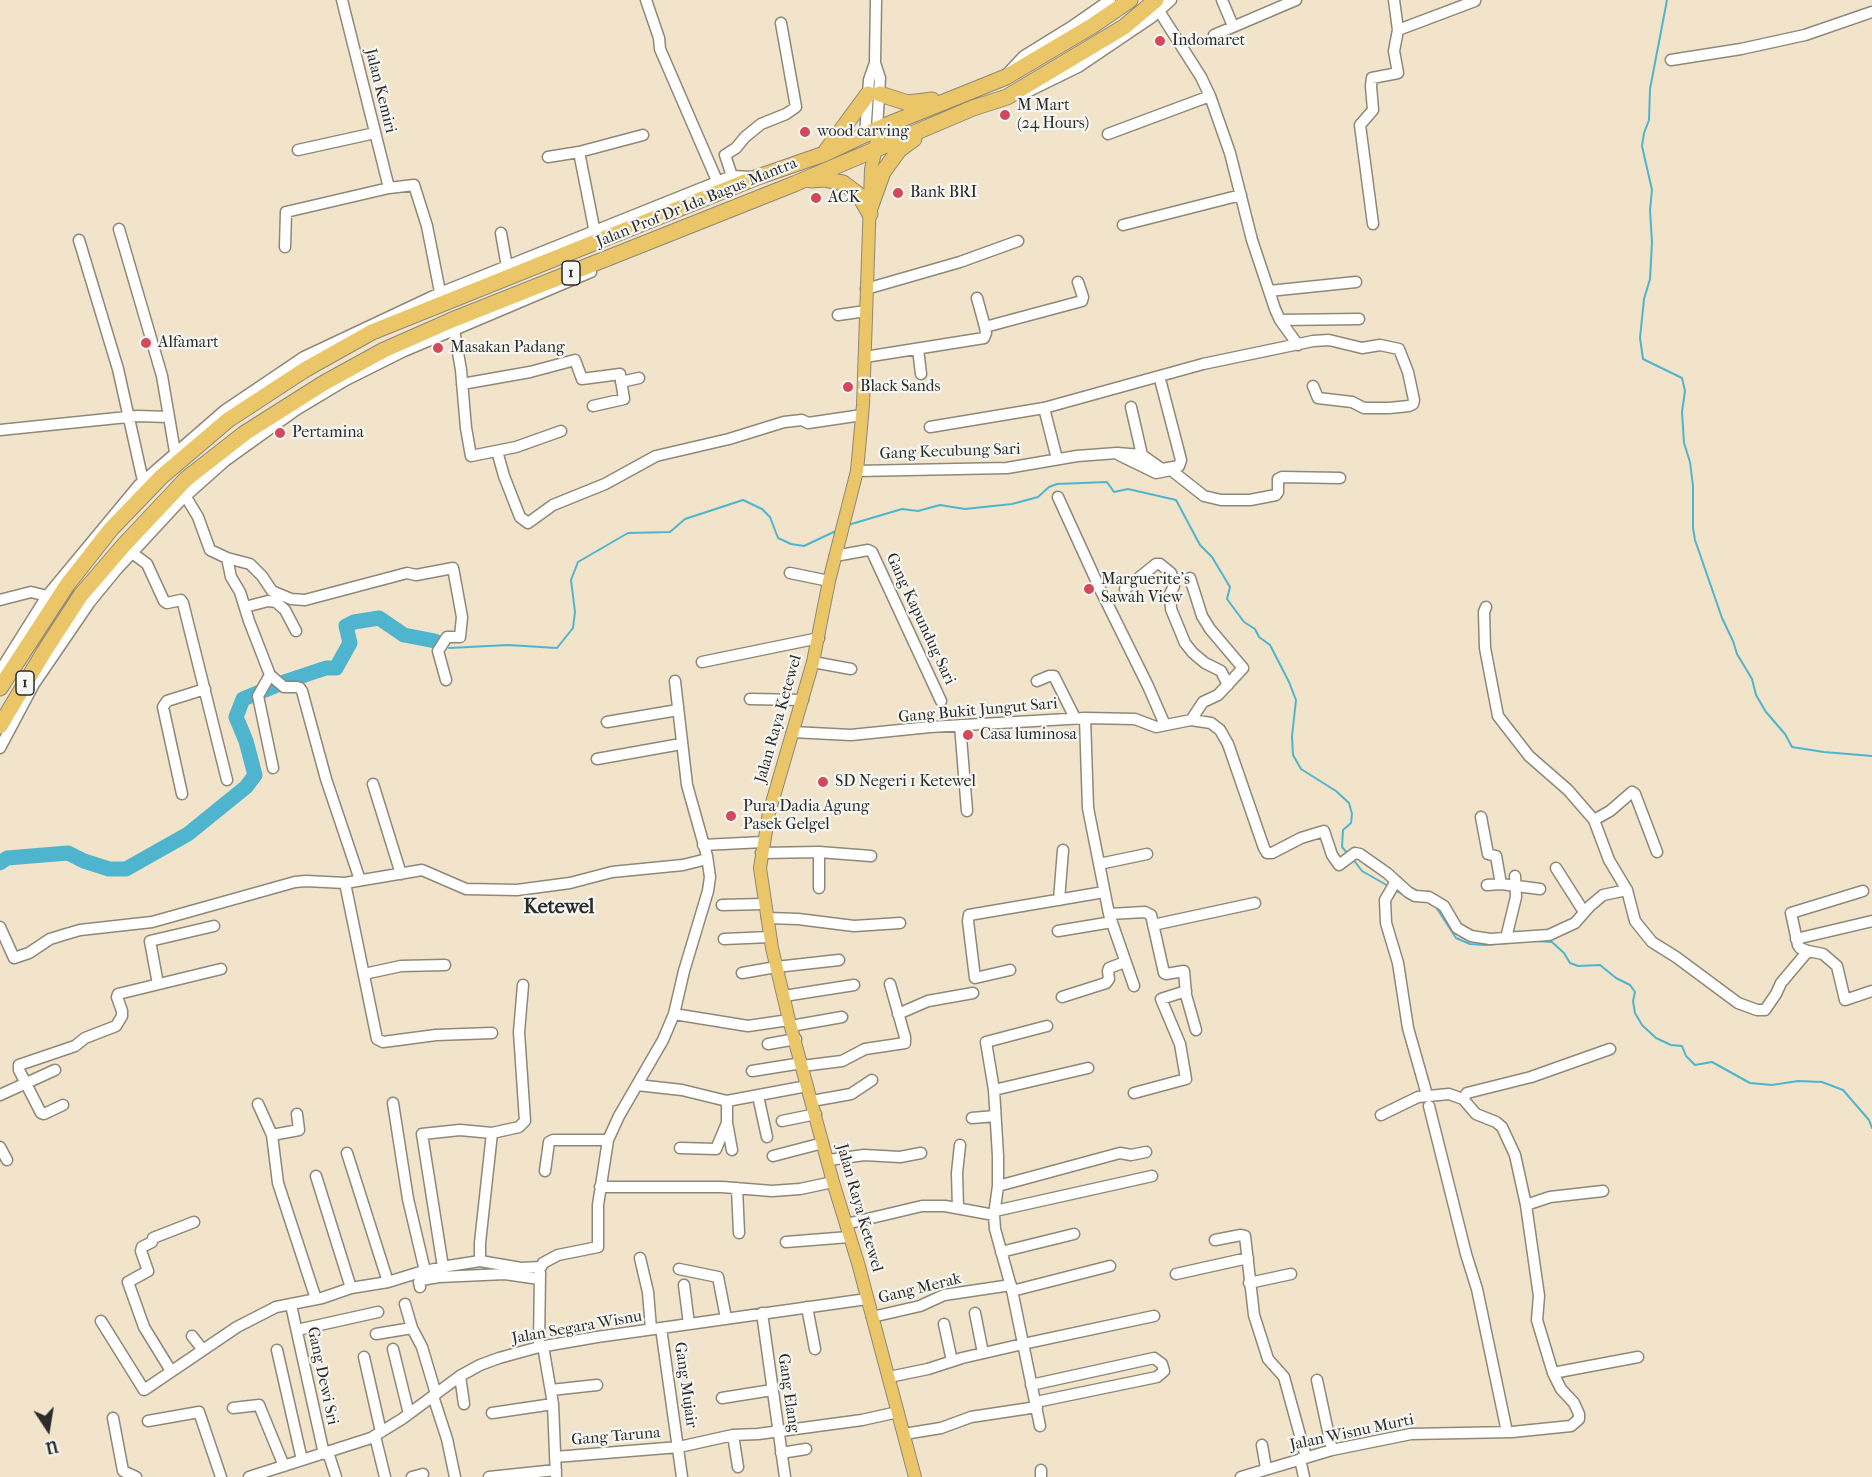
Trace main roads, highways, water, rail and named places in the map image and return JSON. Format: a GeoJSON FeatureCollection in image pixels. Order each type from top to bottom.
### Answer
{"type":"FeatureCollection","features":[{"type":"Feature","properties":{"kind":"highway","name":"Jalan Prof Dr Ida Bagus Mantra"},"geometry":{"type":"LineString","coordinates":[[37,632],[67,585],[111,529],[161,477],[228,420],[306,369],[372,332],[442,298],[824,153],[1006,77],[1119,9],[1130,0]]}},
{"type":"Feature","properties":{"kind":"highway","name":"Jalan Prof Dr Ida Bagus Mantra"},"geometry":{"type":"LineString","coordinates":[[52,640],[88,587],[124,544],[245,433],[324,383],[384,350],[453,325],[673,236],[972,108],[1007,97],[1157,5]]}},
{"type":"Feature","properties":{"kind":"highway"},"geometry":{"type":"LineString","coordinates":[[824,153],[874,94],[914,104],[969,92]]}},
{"type":"Feature","properties":{"kind":"highway"},"geometry":{"type":"LineString","coordinates":[[870,211],[883,172],[899,150],[918,136],[972,108]]}},
{"type":"Feature","properties":{"kind":"highway"},"geometry":{"type":"LineString","coordinates":[[794,184],[824,179],[843,183],[859,195],[870,211]]}},
{"type":"Feature","properties":{"kind":"highway"},"geometry":{"type":"LineString","coordinates":[[37,632],[52,640]]}},
{"type":"Feature","properties":{"kind":"highway","name":"1"},"geometry":{"type":"LineString","coordinates":[[0,688],[37,632]]}},
{"type":"Feature","properties":{"kind":"highway","name":"1"},"geometry":{"type":"LineString","coordinates":[[0,726],[52,640]]}},
{"type":"Feature","properties":{"kind":"main road","name":"Jalan Raya Ketewel"},"geometry":{"type":"LineString","coordinates":[[871,132],[865,357],[857,471],[835,556],[813,662],[769,813],[760,867],[770,937],[790,1023],[898,1412],[908,1433],[915,1477]]}},
{"type":"Feature","properties":{"kind":"waterway"},"geometry":{"type":"LineString","coordinates":[[1667,0],[1650,89],[1649,120],[1642,146],[1652,190],[1650,279],[1644,299],[1640,338],[1643,359],[1682,378],[1685,391],[1682,412],[1684,443],[1690,462],[1693,486],[1695,540],[1722,618],[1737,654],[1752,679],[1756,695],[1792,747],[1872,756]]}},
{"type":"Feature","properties":{"kind":"waterway"},"geometry":{"type":"LineString","coordinates":[[848,525],[902,509],[918,511],[940,505],[965,509],[1012,504],[1038,497],[1049,487],[1057,484],[1107,482],[1114,492],[1128,489],[1176,500],[1200,545],[1212,557],[1230,587],[1227,599],[1244,622],[1255,629],[1259,637],[1270,645],[1289,682],[1296,700],[1292,736],[1293,755],[1301,769],[1336,791],[1349,803],[1352,814],[1351,823],[1343,830],[1342,847],[1348,854]]}},
{"type":"Feature","properties":{"kind":"waterway"},"geometry":{"type":"LineString","coordinates":[[449,648],[508,645],[557,648],[573,628],[575,612],[571,580],[578,562],[628,533],[670,532],[685,519],[743,500],[762,509],[770,517],[778,538],[791,544],[804,546],[838,530]]}},
{"type":"Feature","properties":{"kind":"waterway"},"geometry":{"type":"LineString","coordinates":[[0,863],[7,858],[68,853],[109,869],[126,869],[188,834],[246,787],[255,775],[246,741],[236,717],[243,699],[287,681],[326,668],[336,668],[350,643],[346,626],[354,622],[379,618],[404,635],[435,641]]}},
{"type":"Feature","properties":{"kind":"waterway"},"geometry":{"type":"LineString","coordinates":[[1352,858],[1362,871],[1390,887]]}},
{"type":"Feature","properties":{"kind":"waterway"},"geometry":{"type":"LineString","coordinates":[[1395,890],[1406,896]]}},
{"type":"Feature","properties":{"kind":"waterway"},"geometry":{"type":"LineString","coordinates":[[1436,907],[1456,938],[1470,944],[1508,943]]}},
{"type":"Feature","properties":{"kind":"waterway"},"geometry":{"type":"LineString","coordinates":[[1535,941],[1552,942],[1564,953],[1570,963],[1578,966],[1600,965],[1616,978],[1630,985],[1635,992],[1633,1001],[1635,1013],[1642,1025],[1656,1038],[1671,1045],[1682,1046],[1686,1056],[1695,1065],[1712,1062],[1750,1083],[1772,1085],[1798,1081],[1822,1082],[1843,1090],[1869,1120],[1872,1128]]}},
{"type":"Feature","properties":{"kind":"place","name":"Indomaret"},"geometry":{"type":"Point","coordinates":[1160,41]}},
{"type":"Feature","properties":{"kind":"place","name":"M Mart (24 Hours)"},"geometry":{"type":"Point","coordinates":[1005,115]}},
{"type":"Feature","properties":{"kind":"place","name":"wood carving"},"geometry":{"type":"Point","coordinates":[805,132]}},
{"type":"Feature","properties":{"kind":"place","name":"Bank BRI"},"geometry":{"type":"Point","coordinates":[898,193]}},
{"type":"Feature","properties":{"kind":"place","name":"ACK"},"geometry":{"type":"Point","coordinates":[816,198]}},
{"type":"Feature","properties":{"kind":"place","name":"Alfamart"},"geometry":{"type":"Point","coordinates":[146,343]}},
{"type":"Feature","properties":{"kind":"place","name":"Masakan Padang"},"geometry":{"type":"Point","coordinates":[438,348]}},
{"type":"Feature","properties":{"kind":"place","name":"Black Sands"},"geometry":{"type":"Point","coordinates":[848,387]}},
{"type":"Feature","properties":{"kind":"place","name":"Pertamina"},"geometry":{"type":"Point","coordinates":[280,433]}},
{"type":"Feature","properties":{"kind":"place","name":"Marguerite's Sawah View"},"geometry":{"type":"Point","coordinates":[1089,589]}},
{"type":"Feature","properties":{"kind":"place","name":"Casa luminosa"},"geometry":{"type":"Point","coordinates":[968,735]}},
{"type":"Feature","properties":{"kind":"place","name":"SD Negeri 1 Ketewel"},"geometry":{"type":"Point","coordinates":[823,782]}},
{"type":"Feature","properties":{"kind":"place","name":"Pura Dadia Agung Pasek Gelgel"},"geometry":{"type":"Point","coordinates":[731,816]}},
{"type":"Feature","properties":{"kind":"district","name":"Ketewel"},"geometry":{"type":"Point","coordinates":[559,908]}}]}
